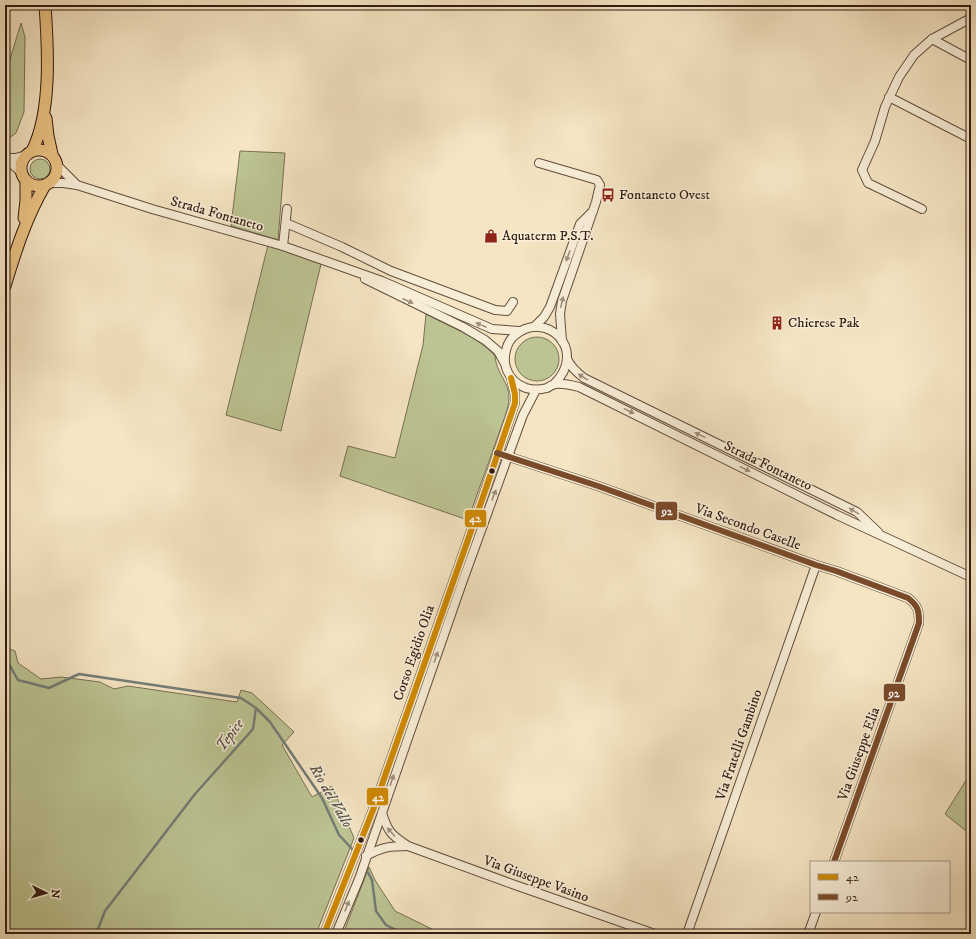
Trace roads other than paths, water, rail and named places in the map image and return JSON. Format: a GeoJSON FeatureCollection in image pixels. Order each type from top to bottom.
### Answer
{"type":"FeatureCollection","features":[{"type":"Feature","properties":{"kind":"main road"},"geometry":{"type":"LineString","coordinates":[[22,231],[26,200],[21,163],[29,153],[40,132],[45,97],[47,39],[45,5]]}},
{"type":"Feature","properties":{"kind":"main road"},"geometry":{"type":"LineString","coordinates":[[5,286],[22,231],[31,210],[47,184],[56,176],[58,166],[52,154],[48,136],[45,97]]}},
{"type":"Feature","properties":{"kind":"main road"},"geometry":{"type":"LineString","coordinates":[[29,153],[43,149],[52,154]]}},
{"type":"Feature","properties":{"kind":"main road"},"geometry":{"type":"LineString","coordinates":[[24,177],[35,186],[47,184]]}},
{"type":"Feature","properties":{"kind":"street"},"geometry":{"type":"LineString","coordinates":[[922,209],[868,183],[862,170],[875,141],[885,107],[899,77],[914,55],[932,39],[971,18]]}},
{"type":"Feature","properties":{"kind":"street"},"geometry":{"type":"LineString","coordinates":[[932,39],[971,60]]}},
{"type":"Feature","properties":{"kind":"street"},"geometry":{"type":"LineString","coordinates":[[890,97],[971,138]]}},
{"type":"Feature","properties":{"kind":"street"},"geometry":{"type":"LineString","coordinates":[[5,158],[16,158],[29,153]]}},
{"type":"Feature","properties":{"kind":"street"},"geometry":{"type":"LineString","coordinates":[[5,158],[24,177]]}},
{"type":"Feature","properties":{"kind":"street"},"geometry":{"type":"LineString","coordinates":[[539,163],[597,180],[600,185],[599,192],[562,301],[560,314],[562,341]]}},
{"type":"Feature","properties":{"kind":"street","name":"Strada Fontaneto"},"geometry":{"type":"LineString","coordinates":[[58,166],[77,185]]}},
{"type":"Feature","properties":{"kind":"street","name":"Strada Fontaneto"},"geometry":{"type":"LineString","coordinates":[[47,184],[63,183],[77,185],[152,209],[283,246],[348,270]]}},
{"type":"Feature","properties":{"kind":"street"},"geometry":{"type":"LineString","coordinates":[[283,246],[287,209]]}},
{"type":"Feature","properties":{"kind":"street"},"geometry":{"type":"LineString","coordinates":[[534,327],[544,317],[550,307],[580,224],[593,210]]}},
{"type":"Feature","properties":{"kind":"street"},"geometry":{"type":"LineString","coordinates":[[286,223],[342,247],[391,271],[495,310],[507,311],[513,302]]}},
{"type":"Feature","properties":{"kind":"street"},"geometry":{"type":"LineString","coordinates":[[348,270],[382,281],[492,329],[519,332]]}},
{"type":"Feature","properties":{"kind":"street"},"geometry":{"type":"LineString","coordinates":[[348,270],[378,287],[443,317],[485,340],[498,351],[511,378],[518,384],[536,390]]}},
{"type":"Feature","properties":{"kind":"street"},"geometry":{"type":"LineString","coordinates":[[505,365],[507,346],[512,338],[519,332],[534,327],[542,327],[550,330],[562,341],[567,352],[566,369],[554,384]]}},
{"type":"Feature","properties":{"kind":"street"},"geometry":{"type":"LineString","coordinates":[[567,359],[575,372],[584,378],[857,512],[883,536]]}},
{"type":"Feature","properties":{"kind":"street","name":"Corso Egidio Olia"},"geometry":{"type":"LineString","coordinates":[[324,934],[373,810],[515,403],[511,378]]}},
{"type":"Feature","properties":{"kind":"street","name":"Strada Fontaneto"},"geometry":{"type":"LineString","coordinates":[[536,390],[554,384],[567,384],[579,387],[837,515],[971,577]]}},
{"type":"Feature","properties":{"kind":"street","name":"Corso Egidio Olia"},"geometry":{"type":"LineString","coordinates":[[336,934],[359,879],[462,583],[523,415],[536,390]]}},
{"type":"Feature","properties":{"kind":"street","name":"Via Secondo Caselle"},"geometry":{"type":"LineString","coordinates":[[497,452],[598,486],[836,571],[908,598],[918,609]]}},
{"type":"Feature","properties":{"kind":"street","name":"Via Fratelli Gambino"},"geometry":{"type":"LineString","coordinates":[[687,934],[816,565]]}},
{"type":"Feature","properties":{"kind":"street","name":"Via Giuseppe Elia"},"geometry":{"type":"LineString","coordinates":[[834,861],[919,623],[918,609]]}},
{"type":"Feature","properties":{"kind":"street","name":"Via Giuseppe Vasino"},"geometry":{"type":"LineString","coordinates":[[382,812],[386,827],[393,836],[408,846],[655,934]]}},
{"type":"Feature","properties":{"kind":"street","name":"Via Giuseppe Vasino"},"geometry":{"type":"LineString","coordinates":[[366,856],[379,849],[392,846],[408,846]]}},
{"type":"Feature","properties":{"kind":"street"},"geometry":{"type":"LineString","coordinates":[[808,934],[816,913]]}},
{"type":"Feature","properties":{"kind":"waterway","name":"Tepice"},"geometry":{"type":"LineString","coordinates":[[5,657],[18,680],[49,688],[79,674],[241,698],[256,708],[253,729],[195,794],[105,911],[96,934]]}},
{"type":"Feature","properties":{"kind":"waterway","name":"Rio del Vallo"},"geometry":{"type":"LineString","coordinates":[[256,708],[270,722],[322,798],[339,835],[354,851]]}},
{"type":"Feature","properties":{"kind":"waterway","name":"Rio del Vallo"},"geometry":{"type":"LineString","coordinates":[[365,867],[372,880],[376,911],[386,925],[404,934]]}},
{"type":"Feature","properties":{"kind":"place","name":"Fontaneto Ovest"},"geometry":{"type":"Point","coordinates":[608,195]}},
{"type":"Feature","properties":{"kind":"place","name":"Aquaterm P.S.T."},"geometry":{"type":"Point","coordinates":[491,236]}},
{"type":"Feature","properties":{"kind":"place","name":"Chierese Pak"},"geometry":{"type":"Point","coordinates":[777,323]}}]}
